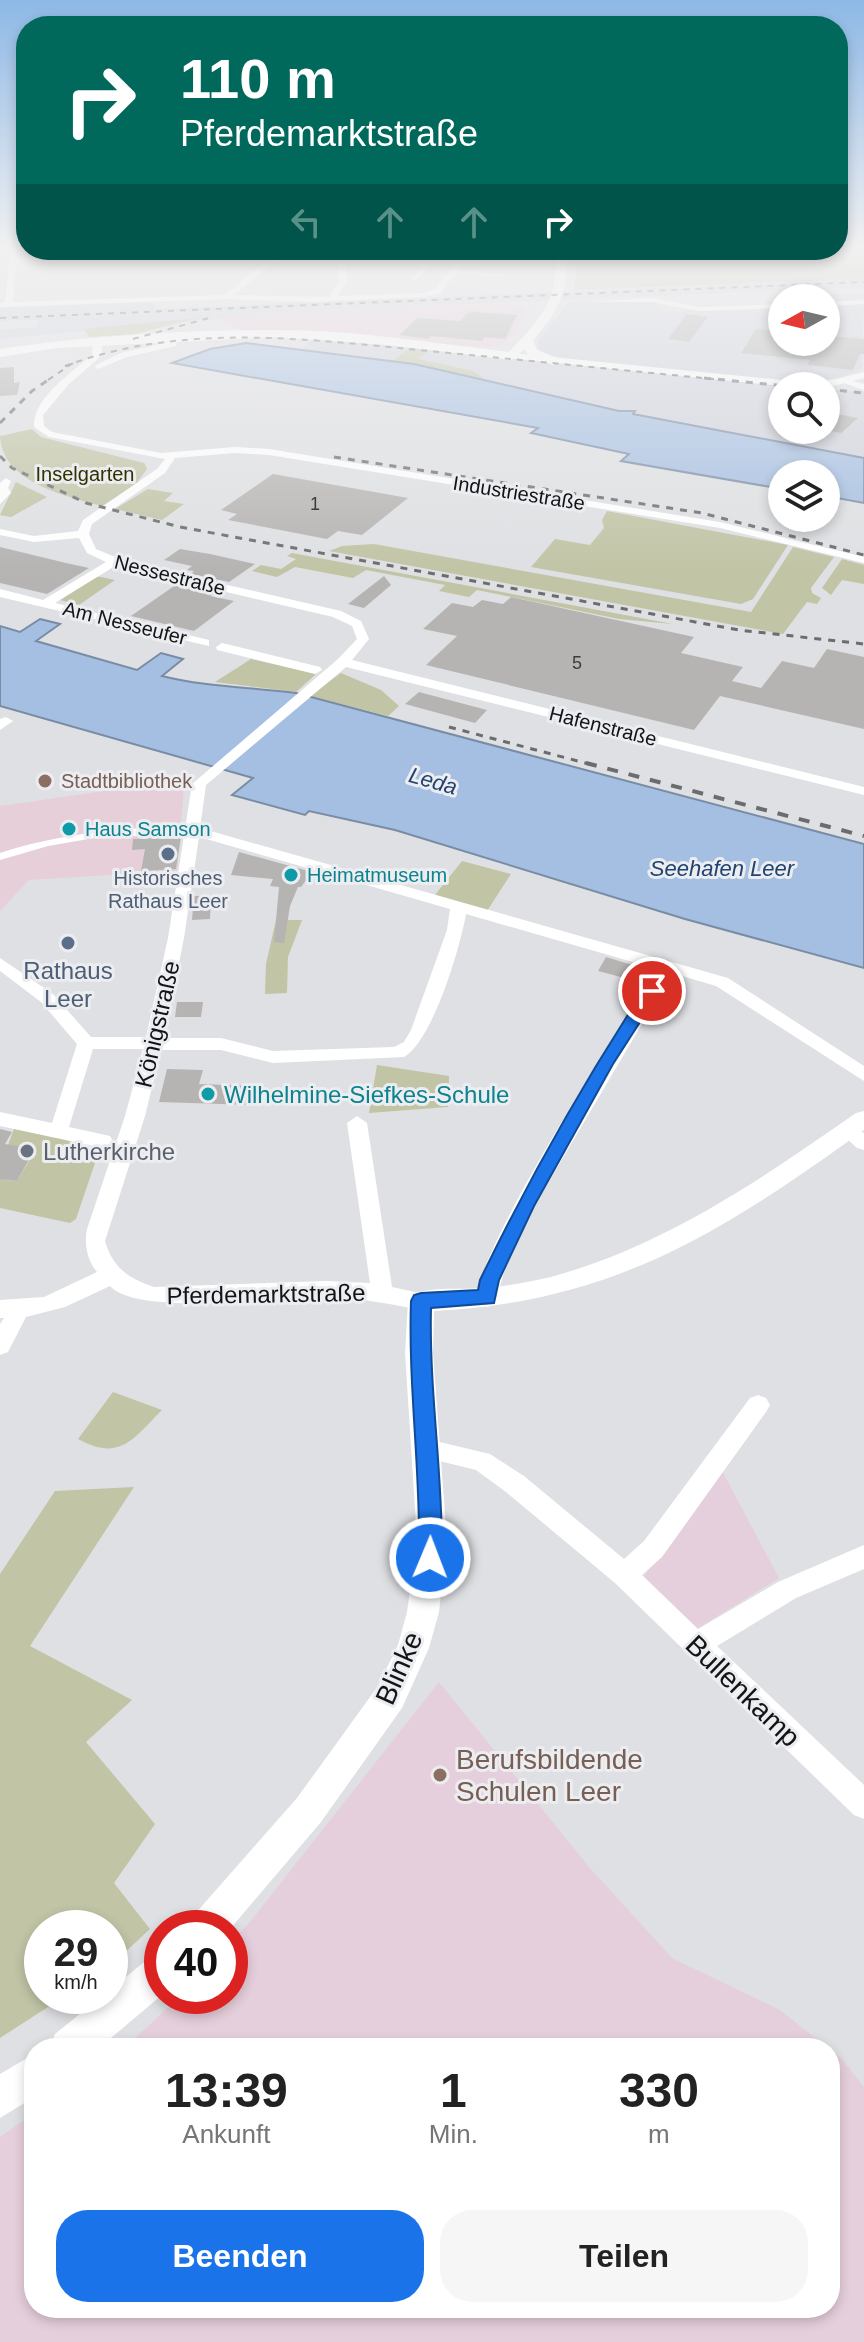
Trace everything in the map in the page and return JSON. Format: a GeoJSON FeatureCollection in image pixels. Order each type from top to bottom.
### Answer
{"type":"FeatureCollection","features":[{"type":"Feature","properties":{"kind":"main road"},"geometry":{"type":"LineString","coordinates":[[493,353],[512,356],[515,353]]}},
{"type":"Feature","properties":{"kind":"main road"},"geometry":{"type":"LineString","coordinates":[[535,353],[553,361]]}},
{"type":"Feature","properties":{"kind":"street"},"geometry":{"type":"LineString","coordinates":[[0,532],[34,539],[83,534],[92,517],[161,471],[171,457],[56,437],[41,429],[37,420],[41,410],[97,353]]}},
{"type":"Feature","properties":{"kind":"street"},"geometry":{"type":"LineString","coordinates":[[98,366],[129,353]]}},
{"type":"Feature","properties":{"kind":"street"},"geometry":{"type":"LineString","coordinates":[[512,356],[792,384],[847,381],[864,375]]}},
{"type":"Feature","properties":{"kind":"street"},"geometry":{"type":"LineString","coordinates":[[847,381],[864,387]]}},
{"type":"Feature","properties":{"kind":"street","name":"Industriestraße"},"geometry":{"type":"LineString","coordinates":[[171,457],[235,450],[269,452],[720,525],[864,560]]}},
{"type":"Feature","properties":{"kind":"street"},"geometry":{"type":"LineString","coordinates":[[0,501],[6,493],[3,488],[6,481]]}},
{"type":"Feature","properties":{"kind":"street","name":"Nessestraße"},"geometry":{"type":"LineString","coordinates":[[83,534],[91,551],[113,562],[346,617],[360,628],[363,639],[343,662],[213,770]]}},
{"type":"Feature","properties":{"kind":"street","name":"Am Nesseufer"},"geometry":{"type":"LineString","coordinates":[[45,604],[113,562]]}},
{"type":"Feature","properties":{"kind":"street","name":"Am Nesseufer"},"geometry":{"type":"LineString","coordinates":[[0,593],[205,643]]}},
{"type":"Feature","properties":{"kind":"street"},"geometry":{"type":"LineString","coordinates":[[222,647],[315,670]]}},
{"type":"Feature","properties":{"kind":"street","name":"Hafenstraße"},"geometry":{"type":"LineString","coordinates":[[343,662],[864,791]]}},
{"type":"Feature","properties":{"kind":"street","name":"Königstraße"},"geometry":{"type":"LineString","coordinates":[[110,1275],[96,1253],[97,1229],[135,1116],[153,1045],[176,938],[199,784],[213,770]]}},
{"type":"Feature","properties":{"kind":"street"},"geometry":{"type":"LineString","coordinates":[[0,857],[49,842],[99,832],[192,830],[730,986],[864,1075]]}},
{"type":"Feature","properties":{"kind":"street"},"geometry":{"type":"LineString","coordinates":[[0,963],[47,998],[86,1043],[221,1044],[273,1057],[390,1055],[404,1051],[420,1030],[455,930],[459,907]]}},
{"type":"Feature","properties":{"kind":"street"},"geometry":{"type":"LineString","coordinates":[[487,1298],[490,1280],[525,1206],[605,1064],[667,967]]}},
{"type":"Feature","properties":{"kind":"street"},"geometry":{"type":"LineString","coordinates":[[58,1131],[68,1108],[86,1043]]}},
{"type":"Feature","properties":{"kind":"street"},"geometry":{"type":"LineString","coordinates":[[0,1119],[103,1141]]}},
{"type":"Feature","properties":{"kind":"street"},"geometry":{"type":"LineString","coordinates":[[357,1123],[382,1293]]}},
{"type":"Feature","properties":{"kind":"street","name":"Pferdemarktstraße"},"geometry":{"type":"LineString","coordinates":[[110,1275],[122,1285],[154,1295],[326,1289],[382,1293],[421,1301],[487,1298],[583,1279],[631,1263],[721,1216],[859,1131]]}},
{"type":"Feature","properties":{"kind":"street"},"geometry":{"type":"LineString","coordinates":[[0,1346],[9,1310],[54,1305],[110,1275]]}},
{"type":"Feature","properties":{"kind":"street","name":"Blinke"},"geometry":{"type":"LineString","coordinates":[[223,1910],[309,1810],[369,1728],[404,1669],[423,1612],[432,1540],[419,1353],[421,1301]]}},
{"type":"Feature","properties":{"kind":"street"},"geometry":{"type":"LineString","coordinates":[[624,1575],[653,1549],[758,1405]]}},
{"type":"Feature","properties":{"kind":"street","name":"Bullenkamp"},"geometry":{"type":"LineString","coordinates":[[427,1449],[482,1461],[624,1575],[864,1805]]}},
{"type":"Feature","properties":{"kind":"street"},"geometry":{"type":"LineString","coordinates":[[695,1645],[787,1590],[864,1557]]}},
{"type":"Feature","properties":{"kind":"street"},"geometry":{"type":"LineString","coordinates":[[81,2038],[144,1986]]}},
{"type":"Feature","properties":{"kind":"street"},"geometry":{"type":"LineString","coordinates":[[0,2098],[24,2080]]}},
{"type":"Feature","properties":{"kind":"shaded area"},"geometry":{"type":"Polygon","coordinates":[[[327,353],[460,353],[716,380],[733,377],[560,358],[545,353],[840,356],[840,353],[862,353],[862,369],[840,378],[840,372],[768,372],[768,378],[745,377],[739,381],[768,384],[768,440],[619,411],[414,364],[327,353]]]}},
{"type":"Feature","properties":{"kind":"shaded area"},"geometry":{"type":"Polygon","coordinates":[[[840,390],[864,392],[864,458],[791,444],[840,444],[840,390]]]}},
{"type":"Feature","properties":{"kind":"shaded area"},"geometry":{"type":"Polygon","coordinates":[[[174,781],[184,788],[177,871],[29,880],[0,911],[0,806],[174,781]]]}},
{"type":"Feature","properties":{"kind":"shaded area"},"geometry":{"type":"Polygon","coordinates":[[[720,1467],[779,1578],[695,1630],[643,1578],[720,1467]]]}},
{"type":"Feature","properties":{"kind":"shaded area","name":"Berufsbildende Schulen Leer"},"geometry":{"type":"Polygon","coordinates":[[[439,1682],[589,1867],[672,1958],[780,2010],[815,2038],[135,2038],[161,2014],[248,2014],[248,1924],[439,1682]]]}},
{"type":"Feature","properties":{"kind":"shaded area"},"geometry":{"type":"Polygon","coordinates":[[[840,2058],[864,2087],[864,2342],[0,2342],[0,2137],[24,2120],[24,2318],[840,2318],[840,2058]]]}},
{"type":"Feature","properties":{"kind":"green space"},"geometry":{"type":"Polygon","coordinates":[[[403,353],[425,353],[418,359],[473,371],[485,379],[393,361],[403,353]]]}},
{"type":"Feature","properties":{"kind":"green space","name":"Inselgarten"},"geometry":{"type":"Polygon","coordinates":[[[32,429],[41,437],[144,463],[147,469],[136,484],[102,506],[54,492],[23,476],[3,452],[0,436],[32,429]]]}},
{"type":"Feature","properties":{"kind":"green space"},"geometry":{"type":"Polygon","coordinates":[[[16,482],[47,497],[11,517],[0,515],[16,482]]]}},
{"type":"Feature","properties":{"kind":"green space"},"geometry":{"type":"Polygon","coordinates":[[[148,489],[173,493],[164,501],[184,504],[162,520],[115,509],[148,489]]]}},
{"type":"Feature","properties":{"kind":"green space"},"geometry":{"type":"Polygon","coordinates":[[[607,511],[788,545],[753,599],[741,604],[531,567],[555,539],[590,545],[604,528],[602,520],[607,511]]]}},
{"type":"Feature","properties":{"kind":"green space"},"geometry":{"type":"Polygon","coordinates":[[[374,544],[751,612],[793,547],[834,557],[811,588],[812,593],[821,598],[817,604],[807,602],[783,634],[329,551],[342,546],[374,544]]]}},
{"type":"Feature","properties":{"kind":"green space"},"geometry":{"type":"Polygon","coordinates":[[[292,553],[673,624],[619,619],[477,590],[469,597],[439,591],[445,585],[366,570],[353,578],[295,567],[277,577],[252,571],[261,565],[281,569],[296,559],[287,556],[292,553]]]}},
{"type":"Feature","properties":{"kind":"green space"},"geometry":{"type":"Polygon","coordinates":[[[842,559],[864,565],[864,584],[842,580],[831,595],[822,588],[842,559]]]}},
{"type":"Feature","properties":{"kind":"green space"},"geometry":{"type":"Polygon","coordinates":[[[96,576],[115,580],[79,605],[60,600],[96,576]]]}},
{"type":"Feature","properties":{"kind":"green space"},"geometry":{"type":"Polygon","coordinates":[[[251,659],[316,674],[296,692],[215,682],[251,659]]]}},
{"type":"Feature","properties":{"kind":"green space"},"geometry":{"type":"Polygon","coordinates":[[[341,673],[381,690],[399,706],[388,716],[310,696],[341,673]]]}},
{"type":"Feature","properties":{"kind":"green space"},"geometry":{"type":"Polygon","coordinates":[[[462,861],[511,874],[487,911],[435,895],[462,861]]]}},
{"type":"Feature","properties":{"kind":"green space"},"geometry":{"type":"Polygon","coordinates":[[[276,920],[302,920],[288,957],[287,993],[265,994],[266,964],[276,920]]]}},
{"type":"Feature","properties":{"kind":"green space"},"geometry":{"type":"Polygon","coordinates":[[[377,1065],[449,1076],[448,1107],[369,1113],[377,1065]]]}},
{"type":"Feature","properties":{"kind":"green space"},"geometry":{"type":"Polygon","coordinates":[[[15,1126],[35,1129],[99,1151],[76,1219],[70,1223],[0,1208],[0,1174],[6,1180],[17,1181],[32,1156],[8,1145],[15,1126]]]}},
{"type":"Feature","properties":{"kind":"green space"},"geometry":{"type":"Polygon","coordinates":[[[113,1392],[162,1410],[134,1438],[115,1448],[92,1446],[78,1439],[113,1392]]]}},
{"type":"Feature","properties":{"kind":"green space"},"geometry":{"type":"Polygon","coordinates":[[[134,1487],[30,1646],[132,1700],[86,1742],[155,1824],[114,1883],[144,1921],[144,1935],[128,1949],[128,1910],[24,1910],[24,2014],[37,2014],[0,2038],[0,1574],[55,1491],[134,1487]]]}},
{"type":"Feature","properties":{"kind":"water"},"geometry":{"type":"Polygon","coordinates":[[[198,353],[328,353],[414,364],[619,411],[635,411],[633,414],[768,440],[768,444],[790,444],[864,458],[864,503],[840,499],[840,460],[768,460],[768,487],[621,461],[629,454],[531,433],[538,428],[172,363],[198,353]]]}},
{"type":"Feature","properties":{"kind":"water","name":"Seehafen Leer"},"geometry":{"type":"Polygon","coordinates":[[[40,619],[60,624],[36,641],[137,670],[161,653],[183,659],[162,676],[211,685],[296,693],[864,844],[864,968],[685,919],[395,830],[309,811],[305,815],[232,795],[253,778],[0,706],[0,626],[20,632],[40,619]]]}},
{"type":"Feature","properties":{"kind":"building"},"geometry":{"type":"Polygon","coordinates":[[[864,353],[860,354],[853,370],[807,365],[810,360],[771,356],[864,353]]]}},
{"type":"Feature","properties":{"kind":"building"},"geometry":{"type":"Polygon","coordinates":[[[14,367],[14,383],[20,382],[17,395],[0,396],[0,368],[14,367]]]}},
{"type":"Feature","properties":{"kind":"building"},"geometry":{"type":"Polygon","coordinates":[[[840,415],[858,418],[841,433],[840,415]]]}},
{"type":"Feature","properties":{"kind":"building"},"geometry":{"type":"Polygon","coordinates":[[[273,474],[408,498],[362,535],[338,531],[327,539],[228,520],[237,514],[221,510],[273,474]]]}},
{"type":"Feature","properties":{"kind":"building"},"geometry":{"type":"Polygon","coordinates":[[[0,547],[89,568],[47,594],[0,583],[0,547]]]}},
{"type":"Feature","properties":{"kind":"building"},"geometry":{"type":"Polygon","coordinates":[[[180,549],[255,564],[229,582],[191,574],[194,571],[187,570],[192,566],[164,560],[180,549]]]}},
{"type":"Feature","properties":{"kind":"building"},"geometry":{"type":"Polygon","coordinates":[[[384,576],[391,585],[364,608],[348,604],[384,576]]]}},
{"type":"Feature","properties":{"kind":"building"},"geometry":{"type":"Polygon","coordinates":[[[177,584],[234,601],[194,631],[131,616],[177,584]]]}},
{"type":"Feature","properties":{"kind":"building"},"geometry":{"type":"Polygon","coordinates":[[[511,597],[694,637],[681,653],[743,667],[732,681],[761,688],[782,661],[814,668],[827,649],[864,657],[864,729],[720,696],[694,730],[426,665],[457,636],[423,629],[452,603],[473,607],[482,600],[503,604],[511,597]]]}},
{"type":"Feature","properties":{"kind":"building"},"geometry":{"type":"Polygon","coordinates":[[[419,692],[487,710],[475,723],[405,704],[419,692]]]}},
{"type":"Feature","properties":{"kind":"building","name":"Historisches Rathaus Leer"},"geometry":{"type":"Polygon","coordinates":[[[181,837],[176,869],[141,871],[145,849],[132,850],[133,839],[181,837]]]}},
{"type":"Feature","properties":{"kind":"building"},"geometry":{"type":"Polygon","coordinates":[[[239,852],[312,872],[298,887],[290,906],[284,943],[274,942],[279,887],[270,886],[273,879],[231,875],[239,852]]]}},
{"type":"Feature","properties":{"kind":"building"},"geometry":{"type":"Polygon","coordinates":[[[194,896],[211,896],[210,919],[192,920],[194,896]]]}},
{"type":"Feature","properties":{"kind":"building"},"geometry":{"type":"Polygon","coordinates":[[[606,957],[639,967],[632,980],[598,971],[606,957]]]}},
{"type":"Feature","properties":{"kind":"building"},"geometry":{"type":"Polygon","coordinates":[[[177,1002],[203,1002],[201,1017],[175,1017],[177,1002]]]}},
{"type":"Feature","properties":{"kind":"building","name":"Wilhelmine-Siefkes-Schule"},"geometry":{"type":"Polygon","coordinates":[[[167,1069],[203,1070],[199,1084],[256,1086],[252,1105],[159,1102],[167,1069]]]}},
{"type":"Feature","properties":{"kind":"building","name":"Lutherkirche"},"geometry":{"type":"Polygon","coordinates":[[[0,1129],[12,1132],[5,1144],[35,1149],[17,1181],[0,1179],[0,1129]]]}},
{"type":"Feature","properties":{"kind":"railway"},"geometry":{"type":"LineString","coordinates":[[71,364],[107,353]]}},
{"type":"Feature","properties":{"kind":"railway"},"geometry":{"type":"LineString","coordinates":[[450,353],[724,380]]}},
{"type":"Feature","properties":{"kind":"railway"},"geometry":{"type":"LineString","coordinates":[[48,380],[71,364]]}},
{"type":"Feature","properties":{"kind":"railway"},"geometry":{"type":"LineString","coordinates":[[65,366],[71,364]]}},
{"type":"Feature","properties":{"kind":"railway"},"geometry":{"type":"LineString","coordinates":[[0,423],[32,391],[51,378]]}},
{"type":"Feature","properties":{"kind":"railway"},"geometry":{"type":"LineString","coordinates":[[704,378],[768,384]]}},
{"type":"Feature","properties":{"kind":"railway"},"geometry":{"type":"LineString","coordinates":[[840,390],[864,393]]}},
{"type":"Feature","properties":{"kind":"railway"},"geometry":{"type":"LineString","coordinates":[[0,456],[12,468],[86,503],[180,527],[739,630],[864,644]]}},
{"type":"Feature","properties":{"kind":"railway"},"geometry":{"type":"LineString","coordinates":[[334,457],[702,513],[864,555]]}},
{"type":"Feature","properties":{"kind":"railway"},"geometry":{"type":"LineString","coordinates":[[449,727],[593,765]]}},
{"type":"Feature","properties":{"kind":"railway"},"geometry":{"type":"LineString","coordinates":[[586,763],[864,836]]}},
{"type":"Feature","properties":{"kind":"place","name":"Stadtbibliothek"},"geometry":{"type":"Point","coordinates":[45,781]}},
{"type":"Feature","properties":{"kind":"place","name":"Haus Samson"},"geometry":{"type":"Point","coordinates":[69,829]}},
{"type":"Feature","properties":{"kind":"place","name":"Historisches Rathaus Leer"},"geometry":{"type":"Point","coordinates":[168,854]}},
{"type":"Feature","properties":{"kind":"place","name":"Heimatmuseum"},"geometry":{"type":"Point","coordinates":[291,875]}},
{"type":"Feature","properties":{"kind":"place","name":"Rathaus Leer"},"geometry":{"type":"Point","coordinates":[68,943]}},
{"type":"Feature","properties":{"kind":"place","name":"Wilhelmine-Siefkes-Schule"},"geometry":{"type":"Point","coordinates":[208,1094]}},
{"type":"Feature","properties":{"kind":"place","name":"Lutherkirche"},"geometry":{"type":"Point","coordinates":[27,1151]}},
{"type":"Feature","properties":{"kind":"place","name":"Berufsbildende Schulen Leer"},"geometry":{"type":"Point","coordinates":[440,1775]}},
{"type":"Feature","properties":{"kind":"route"},"geometry":{"type":"LineString","coordinates":[[430,1558],[431,1509],[419,1353],[421,1301],[487,1298],[490,1280],[525,1206],[605,1064],[652,991]]}},
{"type":"Feature","properties":{"kind":"water label","name":"Leda"},"geometry":{"type":"Point","coordinates":[433,781]}}]}
